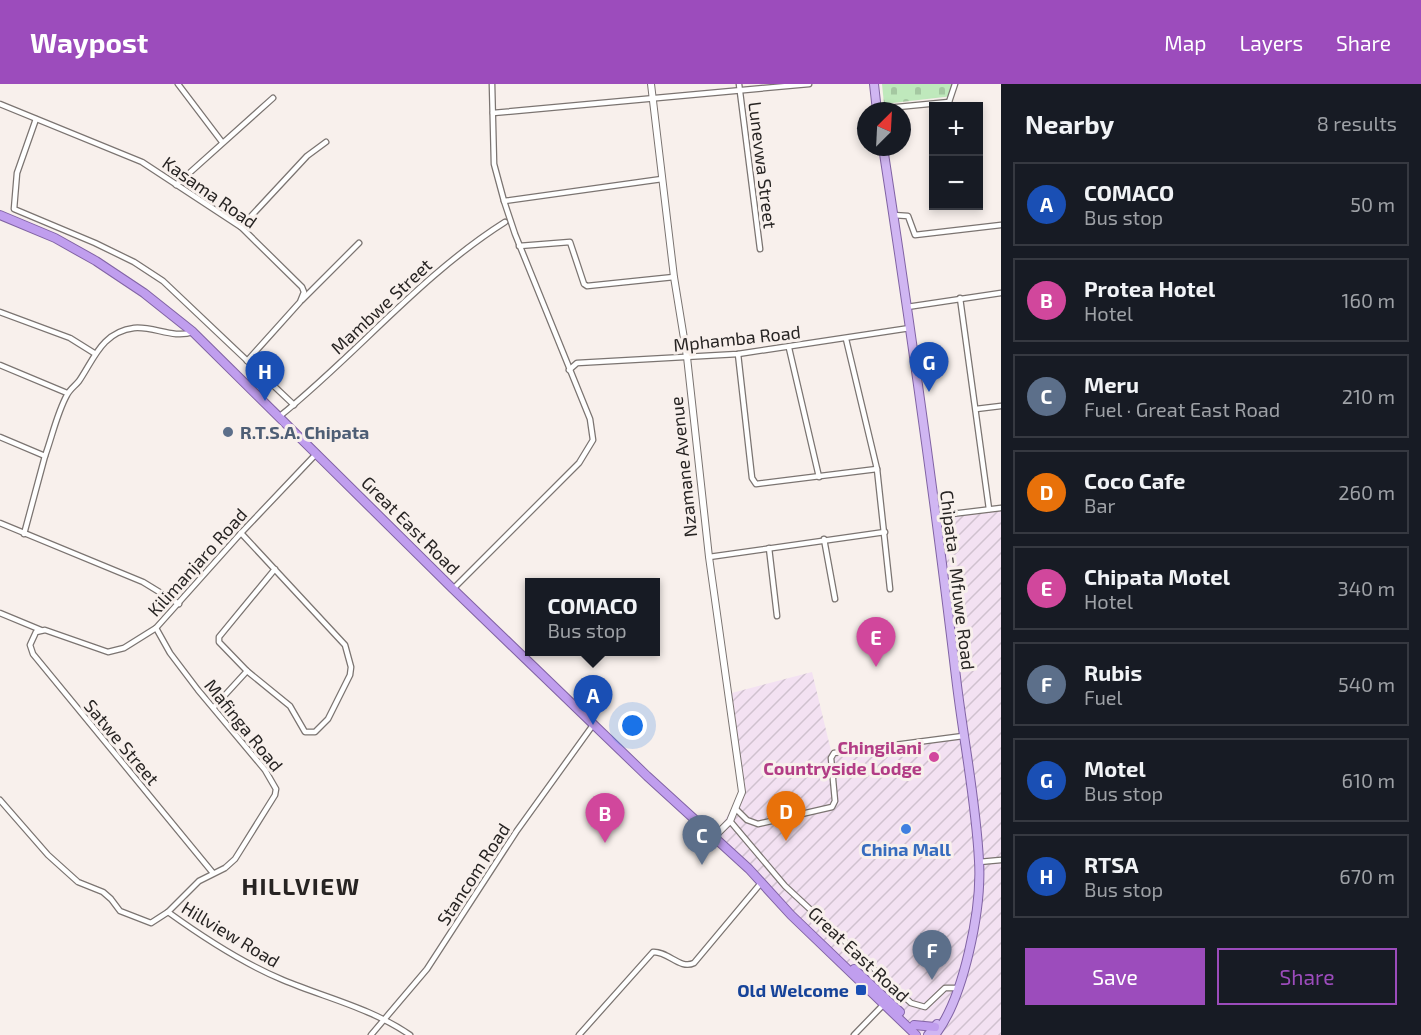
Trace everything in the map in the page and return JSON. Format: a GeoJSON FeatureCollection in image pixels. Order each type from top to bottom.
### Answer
{"type":"FeatureCollection","features":[{"type":"Feature","properties":{"kind":"highway","name":"Great East Road"},"geometry":{"type":"LineString","coordinates":[[0,215],[55,238],[96,261],[144,293],[193,332],[593,725],[923,1035]]}},
{"type":"Feature","properties":{"kind":"highway","name":"Great East Road"},"geometry":{"type":"LineString","coordinates":[[886,1002],[916,1035]]}},
{"type":"Feature","properties":{"kind":"highway"},"geometry":{"type":"LineString","coordinates":[[914,1025],[937,1032]]}},
{"type":"Feature","properties":{"kind":"main road"},"geometry":{"type":"LineString","coordinates":[[874,84],[876,102]]}},
{"type":"Feature","properties":{"kind":"main road","name":"Chipata - Mfuwe Road"},"geometry":{"type":"LineString","coordinates":[[884,156],[910,328],[979,862],[974,924],[958,988],[937,1032],[928,1035]]}},
{"type":"Feature","properties":{"kind":"street"},"geometry":{"type":"LineString","coordinates":[[178,84],[222,142]]}},
{"type":"Feature","properties":{"kind":"street"},"geometry":{"type":"LineString","coordinates":[[453,589],[589,450],[593,432],[519,246],[504,201],[494,164],[492,84]]}},
{"type":"Feature","properties":{"kind":"street","name":"Nzamane Avenue"},"geometry":{"type":"LineString","coordinates":[[651,84],[674,277],[687,357],[709,558],[742,792],[737,810],[730,821],[714,837]]}},
{"type":"Feature","properties":{"kind":"street","name":"Lunevwa Street"},"geometry":{"type":"LineString","coordinates":[[739,84],[760,249]]}},
{"type":"Feature","properties":{"kind":"street"},"geometry":{"type":"LineString","coordinates":[[494,113],[809,84]]}},
{"type":"Feature","properties":{"kind":"street"},"geometry":{"type":"LineString","coordinates":[[950,102],[955,84]]}},
{"type":"Feature","properties":{"kind":"street"},"geometry":{"type":"LineString","coordinates":[[176,185],[273,98]]}},
{"type":"Feature","properties":{"kind":"street","name":"Kasama Road"},"geometry":{"type":"LineString","coordinates":[[0,104],[142,162],[241,227],[302,287],[304,292],[300,302]]}},
{"type":"Feature","properties":{"kind":"street"},"geometry":{"type":"LineString","coordinates":[[911,107],[929,106]]}},
{"type":"Feature","properties":{"kind":"street"},"geometry":{"type":"LineString","coordinates":[[36,119],[17,173],[14,208],[134,262],[163,281],[294,405]]}},
{"type":"Feature","properties":{"kind":"street"},"geometry":{"type":"LineString","coordinates":[[241,227],[306,156],[326,141]]}},
{"type":"Feature","properties":{"kind":"street"},"geometry":{"type":"LineString","coordinates":[[504,201],[662,179]]}},
{"type":"Feature","properties":{"kind":"street"},"geometry":{"type":"LineString","coordinates":[[893,215],[908,216],[915,235],[1001,225]]}},
{"type":"Feature","properties":{"kind":"street","name":"Mambwe Street"},"geometry":{"type":"LineString","coordinates":[[280,416],[426,281],[473,242],[505,222]]}},
{"type":"Feature","properties":{"kind":"street"},"geometry":{"type":"LineString","coordinates":[[519,246],[570,242],[584,284],[587,286],[674,277]]}},
{"type":"Feature","properties":{"kind":"street"},"geometry":{"type":"LineString","coordinates":[[247,361],[300,302],[359,243]]}},
{"type":"Feature","properties":{"kind":"street"},"geometry":{"type":"LineString","coordinates":[[907,307],[1001,293]]}},
{"type":"Feature","properties":{"kind":"street"},"geometry":{"type":"LineString","coordinates":[[960,298],[989,509]]}},
{"type":"Feature","properties":{"kind":"street"},"geometry":{"type":"LineString","coordinates":[[0,312],[70,338],[94,353]]}},
{"type":"Feature","properties":{"kind":"street"},"geometry":{"type":"LineString","coordinates":[[24,534],[45,456],[67,393],[78,382],[94,353],[121,331],[132,328],[146,327],[182,336],[193,332]]}},
{"type":"Feature","properties":{"kind":"street","name":"Mphamba Road"},"geometry":{"type":"LineString","coordinates":[[569,370],[577,363],[738,354],[910,328]]}},
{"type":"Feature","properties":{"kind":"street"},"geometry":{"type":"LineString","coordinates":[[846,339],[877,469],[890,589]]}},
{"type":"Feature","properties":{"kind":"street"},"geometry":{"type":"LineString","coordinates":[[789,348],[819,477]]}},
{"type":"Feature","properties":{"kind":"street"},"geometry":{"type":"LineString","coordinates":[[738,354],[753,481],[763,485],[877,469]]}},
{"type":"Feature","properties":{"kind":"street"},"geometry":{"type":"LineString","coordinates":[[0,365],[67,393]]}},
{"type":"Feature","properties":{"kind":"street"},"geometry":{"type":"LineString","coordinates":[[976,409],[1001,406]]}},
{"type":"Feature","properties":{"kind":"street"},"geometry":{"type":"LineString","coordinates":[[0,437],[45,456]]}},
{"type":"Feature","properties":{"kind":"street","name":"Kilimanjaro Road"},"geometry":{"type":"LineString","coordinates":[[0,613],[108,652],[124,648],[156,628],[241,533],[318,453]]}},
{"type":"Feature","properties":{"kind":"street"},"geometry":{"type":"LineString","coordinates":[[935,516],[1001,508]]}},
{"type":"Feature","properties":{"kind":"street"},"geometry":{"type":"LineString","coordinates":[[0,523],[143,582],[179,604]]}},
{"type":"Feature","properties":{"kind":"street"},"geometry":{"type":"LineString","coordinates":[[709,558],[885,531]]}},
{"type":"Feature","properties":{"kind":"street"},"geometry":{"type":"LineString","coordinates":[[241,533],[275,569],[345,645],[351,667],[350,675],[322,727],[315,732],[305,732],[290,706],[220,646],[219,637],[275,569]]}},
{"type":"Feature","properties":{"kind":"street"},"geometry":{"type":"LineString","coordinates":[[824,539],[835,599]]}},
{"type":"Feature","properties":{"kind":"street"},"geometry":{"type":"LineString","coordinates":[[769,548],[777,616]]}},
{"type":"Feature","properties":{"kind":"street","name":"Mafinga Road"},"geometry":{"type":"LineString","coordinates":[[156,628],[170,652],[265,770],[276,789],[275,795],[235,859],[225,868],[198,881],[168,912]]}},
{"type":"Feature","properties":{"kind":"street","name":"Satwe Street"},"geometry":{"type":"LineString","coordinates":[[43,630],[33,637],[30,645],[33,654],[213,873]]}},
{"type":"Feature","properties":{"kind":"street"},"geometry":{"type":"LineString","coordinates":[[214,707],[247,671]]}},
{"type":"Feature","properties":{"kind":"street","name":"Stancom Road"},"geometry":{"type":"LineString","coordinates":[[371,1035],[427,969],[522,824],[593,725]]}},
{"type":"Feature","properties":{"kind":"street"},"geometry":{"type":"LineString","coordinates":[[737,810],[747,820],[759,824],[832,807],[835,801],[831,758],[834,753],[963,736]]}},
{"type":"Feature","properties":{"kind":"street","name":"Hillview Road"},"geometry":{"type":"LineString","coordinates":[[0,800],[59,865],[78,882],[111,899],[120,911],[151,923],[168,912],[249,964],[284,980],[386,1018],[410,1035]]}},
{"type":"Feature","properties":{"kind":"street"},"geometry":{"type":"LineString","coordinates":[[730,821],[785,886],[911,1003],[925,1007],[945,988],[958,988]]}},
{"type":"Feature","properties":{"kind":"street"},"geometry":{"type":"LineString","coordinates":[[979,862],[1001,860]]}},
{"type":"Feature","properties":{"kind":"street"},"geometry":{"type":"LineString","coordinates":[[579,1035],[653,952],[663,954],[685,965],[694,963],[761,883]]}},
{"type":"Feature","properties":{"kind":"street"},"geometry":{"type":"LineString","coordinates":[[854,1035],[886,1002]]}},
{"type":"Feature","properties":{"kind":"shaded area"},"geometry":{"type":"Polygon","coordinates":[[[1001,509],[1001,1035],[923,1035],[714,837],[742,792],[728,694],[812,672],[832,755],[963,736],[935,516],[1001,509]]]}},
{"type":"Feature","properties":{"kind":"green space"},"geometry":{"type":"Polygon","coordinates":[[[882,84],[952,84],[953,96],[884,102],[882,84]]]}},
{"type":"Feature","properties":{"kind":"place","name":"Motel"},"geometry":{"type":"Point","coordinates":[929,392]}},
{"type":"Feature","properties":{"kind":"place","name":"RTSA"},"geometry":{"type":"Point","coordinates":[265,401]}},
{"type":"Feature","properties":{"kind":"place","name":"R.T.S.A. Chipata"},"geometry":{"type":"Point","coordinates":[228,432]}},
{"type":"Feature","properties":{"kind":"place","name":"Chipata Motel"},"geometry":{"type":"Point","coordinates":[876,667]}},
{"type":"Feature","properties":{"kind":"place","name":"COMACO"},"geometry":{"type":"Point","coordinates":[593,725]}},
{"type":"Feature","properties":{"kind":"place","name":"Chingilani Countryside Lodge"},"geometry":{"type":"Point","coordinates":[934,757]}},
{"type":"Feature","properties":{"kind":"place","name":"China Mall"},"geometry":{"type":"Point","coordinates":[906,829]}},
{"type":"Feature","properties":{"kind":"place","name":"Coco Cafe"},"geometry":{"type":"Point","coordinates":[786,841]}},
{"type":"Feature","properties":{"kind":"place","name":"Protea Hotel"},"geometry":{"type":"Point","coordinates":[605,843]}},
{"type":"Feature","properties":{"kind":"place","name":"Meru"},"geometry":{"type":"Point","coordinates":[702,865]}},
{"type":"Feature","properties":{"kind":"place","name":"Rubis"},"geometry":{"type":"Point","coordinates":[932,980]}},
{"type":"Feature","properties":{"kind":"place","name":"Old Welcome"},"geometry":{"type":"Point","coordinates":[861,990]}},
{"type":"Feature","properties":{"kind":"district","name":"HILLVIEW"},"geometry":{"type":"Point","coordinates":[301,885]}}]}
